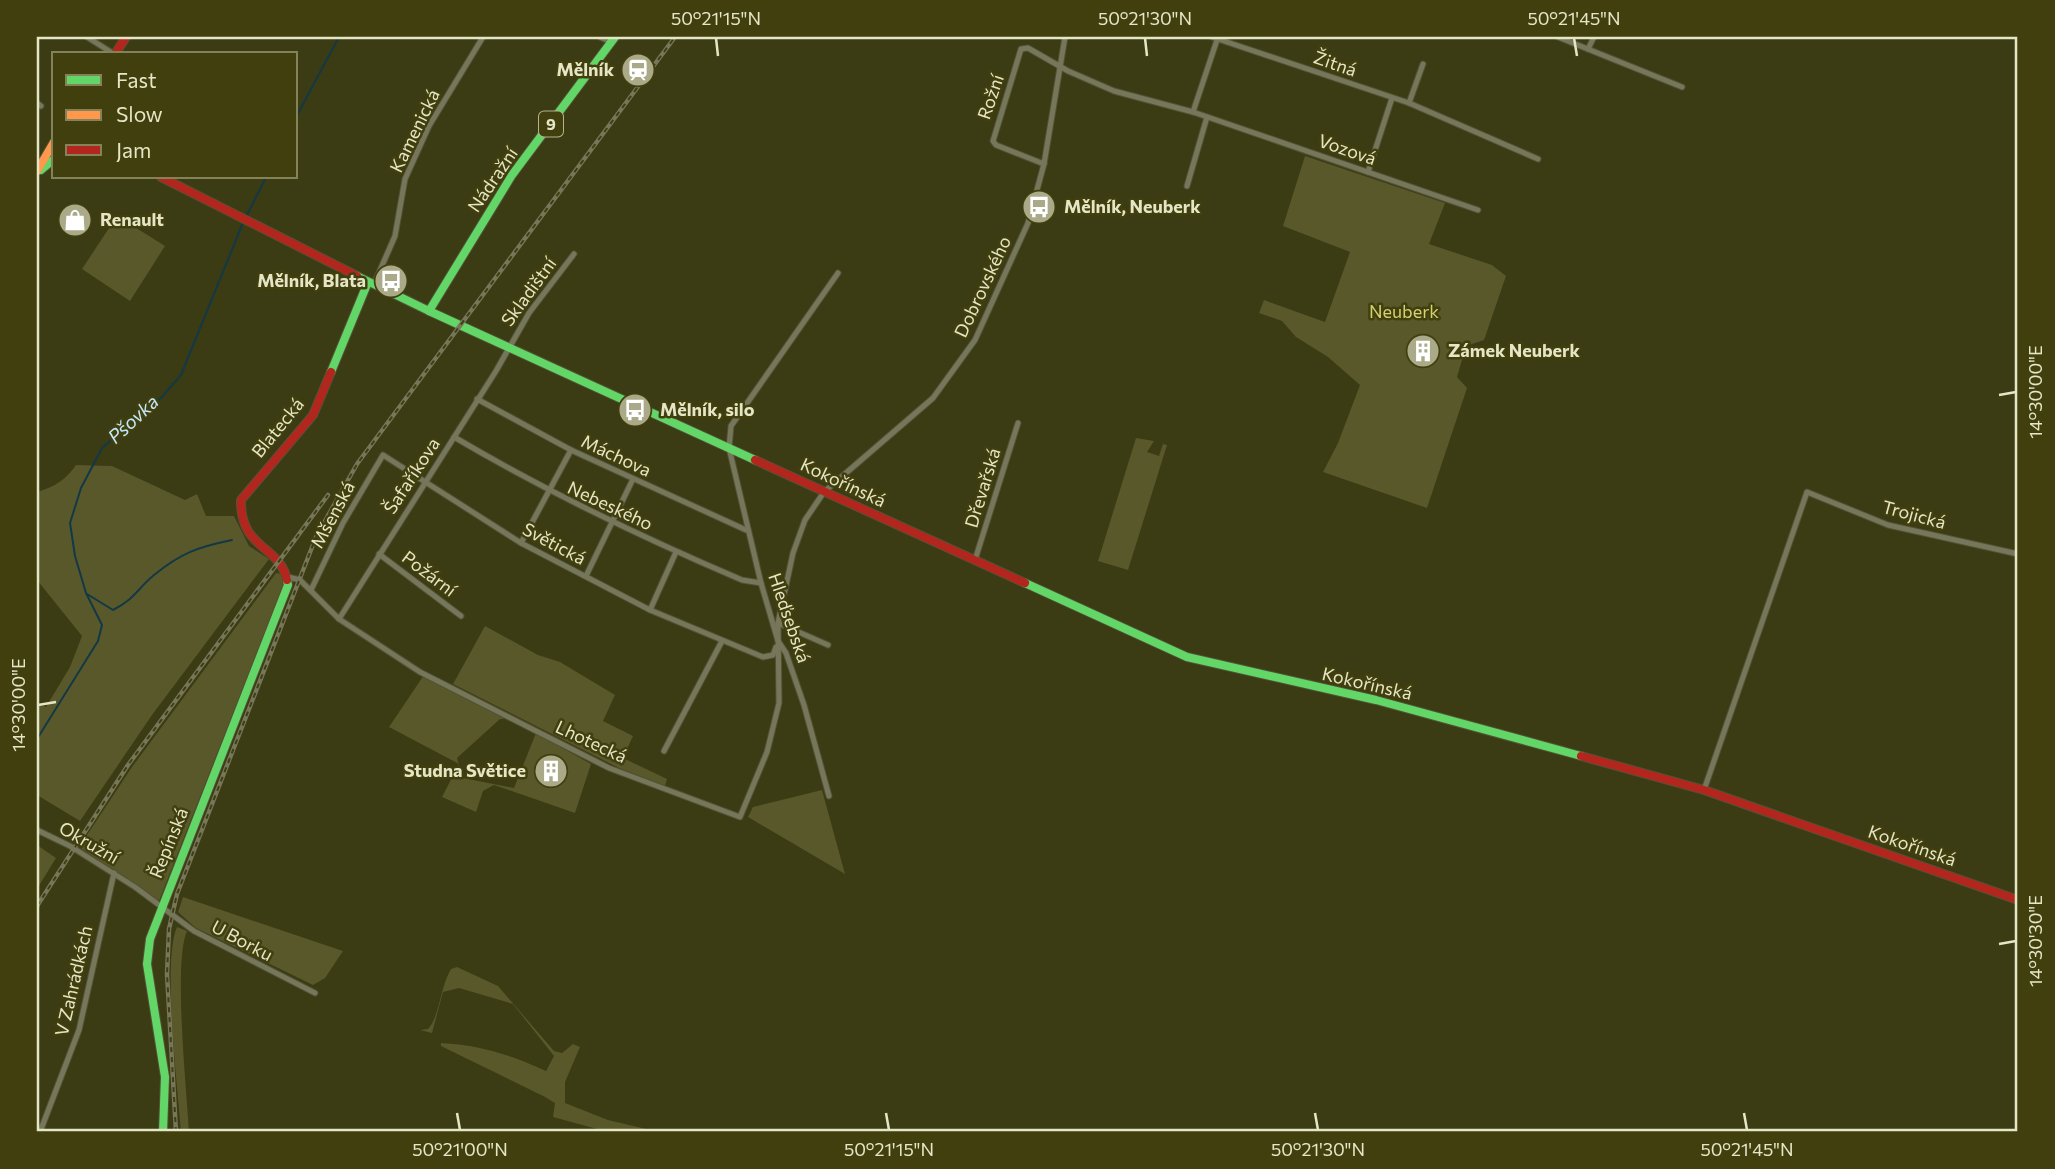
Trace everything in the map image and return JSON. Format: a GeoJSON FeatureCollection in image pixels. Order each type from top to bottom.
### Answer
{"type":"FeatureCollection","features":[{"type":"Feature","properties":{"kind":"main road"},"geometry":{"type":"LineString","coordinates":[[115,52],[126,37]]}},
{"type":"Feature","properties":{"kind":"main road","name":"Nádražní"},"geometry":{"type":"LineString","coordinates":[[429,312],[512,175],[613,40]]}},
{"type":"Feature","properties":{"kind":"main road"},"geometry":{"type":"LineString","coordinates":[[37,172],[50,159]]}},
{"type":"Feature","properties":{"kind":"main road","name":"Kokořínská"},"geometry":{"type":"LineString","coordinates":[[162,178],[240,220],[429,312],[1187,657],[1376,701],[1704,790],[2018,900]]}},
{"type":"Feature","properties":{"kind":"main road","name":"Blatecká"},"geometry":{"type":"LineString","coordinates":[[288,577],[275,559],[248,537],[239,510],[241,500],[313,415],[368,281]]}},
{"type":"Feature","properties":{"kind":"main road","name":"Řepínská"},"geometry":{"type":"LineString","coordinates":[[163,1132],[166,1087],[163,1045],[147,964],[153,925],[286,592],[288,577]]}},
{"type":"Feature","properties":{"kind":"street"},"geometry":{"type":"LineString","coordinates":[[88,37],[111,52]]}},
{"type":"Feature","properties":{"kind":"street","name":"Kamenická"},"geometry":{"type":"LineString","coordinates":[[368,281],[395,236],[405,178],[429,125],[484,37]]}},
{"type":"Feature","properties":{"kind":"street"},"geometry":{"type":"LineString","coordinates":[[600,37],[613,40]]}},
{"type":"Feature","properties":{"kind":"street","name":"Dobrovského"},"geometry":{"type":"LineString","coordinates":[[778,641],[778,623],[793,553],[805,520],[824,492],[909,421],[955,370],[975,340],[1028,223],[1044,164],[1065,37]]}},
{"type":"Feature","properties":{"kind":"street"},"geometry":{"type":"LineString","coordinates":[[1193,112],[1216,37]]}},
{"type":"Feature","properties":{"kind":"street","name":"Žitná"},"geometry":{"type":"LineString","coordinates":[[1216,37],[1409,103],[1538,159]]}},
{"type":"Feature","properties":{"kind":"street"},"geometry":{"type":"LineString","coordinates":[[1558,37],[1682,87]]}},
{"type":"Feature","properties":{"kind":"street"},"geometry":{"type":"LineString","coordinates":[[1588,49],[1594,37]]}},
{"type":"Feature","properties":{"kind":"street","name":"Rožní"},"geometry":{"type":"LineString","coordinates":[[1044,164],[996,145],[993,132],[1021,49],[1028,48],[1060,65]]}},
{"type":"Feature","properties":{"kind":"street"},"geometry":{"type":"LineString","coordinates":[[1409,103],[1423,64]]}},
{"type":"Feature","properties":{"kind":"street","name":"Vozová"},"geometry":{"type":"LineString","coordinates":[[1060,65],[1115,91],[1193,112],[1478,210]]}},
{"type":"Feature","properties":{"kind":"street"},"geometry":{"type":"LineString","coordinates":[[1367,172],[1392,98]]}},
{"type":"Feature","properties":{"kind":"street"},"geometry":{"type":"LineString","coordinates":[[1187,187],[1207,117]]}},
{"type":"Feature","properties":{"kind":"street","name":"Skladištní"},"geometry":{"type":"LineString","coordinates":[[507,347],[574,254]]}},
{"type":"Feature","properties":{"kind":"street"},"geometry":{"type":"LineString","coordinates":[[729,448],[731,426],[838,273]]}},
{"type":"Feature","properties":{"kind":"street","name":"Šafaříkova"},"geometry":{"type":"LineString","coordinates":[[339,619],[454,437],[507,347]]}},
{"type":"Feature","properties":{"kind":"street","name":"Máchova"},"geometry":{"type":"LineString","coordinates":[[477,399],[570,450],[746,530]]}},
{"type":"Feature","properties":{"kind":"street","name":"Dřevařská"},"geometry":{"type":"LineString","coordinates":[[975,560],[1017,423]]}},
{"type":"Feature","properties":{"kind":"street","name":"Nebeského"},"geometry":{"type":"LineString","coordinates":[[454,437],[548,492],[612,523],[743,580],[761,583]]}},
{"type":"Feature","properties":{"kind":"street","name":"Hleďsebská"},"geometry":{"type":"LineString","coordinates":[[729,448],[746,530],[761,583],[778,641],[786,653],[804,705],[829,796]]}},
{"type":"Feature","properties":{"kind":"street"},"geometry":{"type":"LineString","coordinates":[[520,543],[570,450]]}},
{"type":"Feature","properties":{"kind":"street","name":"Světická"},"geometry":{"type":"LineString","coordinates":[[383,455],[520,543],[650,610],[766,657],[775,653],[778,641]]}},
{"type":"Feature","properties":{"kind":"street","name":"Mšenská"},"geometry":{"type":"LineString","coordinates":[[311,590],[343,523],[383,455]]}},
{"type":"Feature","properties":{"kind":"street"},"geometry":{"type":"LineString","coordinates":[[586,576],[632,479]]}},
{"type":"Feature","properties":{"kind":"street","name":"Trojická"},"geometry":{"type":"LineString","coordinates":[[1704,790],[1807,492],[1888,525],[2018,554]]}},
{"type":"Feature","properties":{"kind":"street"},"geometry":{"type":"LineString","coordinates":[[650,610],[676,552]]}},
{"type":"Feature","properties":{"kind":"street","name":"Požární"},"geometry":{"type":"LineString","coordinates":[[379,554],[461,616]]}},
{"type":"Feature","properties":{"kind":"street","name":"Lhotecká"},"geometry":{"type":"LineString","coordinates":[[288,577],[300,580],[339,619],[420,672],[609,768],[740,817],[768,752],[779,703],[778,641]]}},
{"type":"Feature","properties":{"kind":"street"},"geometry":{"type":"LineString","coordinates":[[778,623],[828,645]]}},
{"type":"Feature","properties":{"kind":"street"},"geometry":{"type":"LineString","coordinates":[[664,751],[722,641]]}},
{"type":"Feature","properties":{"kind":"street","name":"Okružní"},"geometry":{"type":"LineString","coordinates":[[37,830],[114,873],[161,906]]}},
{"type":"Feature","properties":{"kind":"street","name":"V Zahrádkách"},"geometry":{"type":"LineString","coordinates":[[40,1132],[79,1030],[114,873]]}},
{"type":"Feature","properties":{"kind":"street","name":"U Borku"},"geometry":{"type":"LineString","coordinates":[[161,906],[194,931],[315,993]]}},
{"type":"Feature","properties":{"kind":"green space","name":"Neuberk"},"geometry":{"type":"Polygon","coordinates":[[[1305,156],[1445,203],[1429,244],[1492,265],[1506,276],[1484,340],[1466,346],[1457,377],[1467,388],[1427,508],[1323,472],[1338,443],[1360,385],[1328,357],[1296,337],[1282,321],[1259,313],[1264,300],[1325,322],[1350,252],[1283,226],[1305,156]]]}},
{"type":"Feature","properties":{"kind":"green space"},"geometry":{"type":"Polygon","coordinates":[[[117,216],[165,246],[130,301],[82,269],[117,216]]]}},
{"type":"Feature","properties":{"kind":"green space"},"geometry":{"type":"Polygon","coordinates":[[[1136,438],[1154,441],[1147,452],[1159,456],[1163,444],[1167,445],[1128,570],[1098,561],[1136,438]]]}},
{"type":"Feature","properties":{"kind":"green space"},"geometry":{"type":"Polygon","coordinates":[[[76,465],[112,466],[185,500],[197,494],[206,516],[234,516],[249,546],[269,559],[152,715],[80,821],[37,795],[37,703],[46,707],[70,667],[82,636],[37,580],[37,492],[59,482],[76,465]]]}},
{"type":"Feature","properties":{"kind":"green space"},"geometry":{"type":"Polygon","coordinates":[[[276,573],[282,574],[284,582],[280,594],[159,901],[79,847],[132,767],[276,573]]]}},
{"type":"Feature","properties":{"kind":"green space"},"geometry":{"type":"Polygon","coordinates":[[[485,626],[538,655],[560,662],[615,695],[603,721],[633,736],[623,758],[667,779],[665,786],[619,768],[453,684],[485,626]]]}},
{"type":"Feature","properties":{"kind":"green space"},"geometry":{"type":"Polygon","coordinates":[[[424,675],[505,719],[500,719],[457,758],[459,764],[389,727],[424,675]]]}},
{"type":"Feature","properties":{"kind":"green space"},"geometry":{"type":"Polygon","coordinates":[[[536,733],[591,764],[575,813],[494,785],[483,791],[476,812],[442,797],[459,764],[463,778],[514,788],[536,733]]]}},
{"type":"Feature","properties":{"kind":"green space"},"geometry":{"type":"Polygon","coordinates":[[[822,790],[845,874],[748,817],[753,807],[822,790]]]}},
{"type":"Feature","properties":{"kind":"green space"},"geometry":{"type":"Polygon","coordinates":[[[37,845],[56,858],[37,889],[37,845]]]}},
{"type":"Feature","properties":{"kind":"green space"},"geometry":{"type":"Polygon","coordinates":[[[183,897],[343,951],[325,978],[313,985],[196,928],[178,912],[183,897]]]}},
{"type":"Feature","properties":{"kind":"green space"},"geometry":{"type":"Polygon","coordinates":[[[177,927],[187,931],[183,947],[181,998],[189,1132],[181,1132],[172,1026],[171,967],[177,927]]]}},
{"type":"Feature","properties":{"kind":"green space"},"geometry":{"type":"Polygon","coordinates":[[[457,967],[498,986],[554,1051],[562,1053],[573,1044],[580,1047],[565,1082],[565,1103],[608,1120],[659,1132],[608,1132],[553,1117],[555,1103],[441,1046],[441,1043],[455,1044],[482,1049],[521,1060],[546,1071],[554,1056],[513,1004],[459,988],[443,992],[432,1033],[420,1030],[428,1029],[432,1023],[447,976],[451,969],[457,967]]]}},
{"type":"Feature","properties":{"kind":"waterway","name":"Pšovka"},"geometry":{"type":"LineString","coordinates":[[298,113],[339,37]]}},
{"type":"Feature","properties":{"kind":"waterway","name":"Pšovka"},"geometry":{"type":"LineString","coordinates":[[246,217],[266,178]]}},
{"type":"Feature","properties":{"kind":"waterway","name":"Pšovka"},"geometry":{"type":"LineString","coordinates":[[37,739],[98,641],[102,625],[86,593],[75,556],[70,523],[81,488],[102,448],[162,397],[181,375],[242,225]]}},
{"type":"Feature","properties":{"kind":"waterway"},"geometry":{"type":"LineString","coordinates":[[87,594],[113,610],[173,561],[199,548],[232,540]]}},
{"type":"Feature","properties":{"kind":"railway"},"geometry":{"type":"LineString","coordinates":[[176,1132],[167,974],[169,929],[177,894],[316,537],[357,464],[675,37]]}},
{"type":"Feature","properties":{"kind":"railway"},"geometry":{"type":"LineString","coordinates":[[37,906],[128,765],[328,495]]}},
{"type":"Feature","properties":{"kind":"traffic: fast"},"geometry":{"type":"LineString","coordinates":[[357,276],[429,311],[512,175],[615,37]]}},
{"type":"Feature","properties":{"kind":"traffic: fast"},"geometry":{"type":"LineString","coordinates":[[41,170],[52,161]]}},
{"type":"Feature","properties":{"kind":"traffic: fast"},"geometry":{"type":"LineString","coordinates":[[331,372],[368,282]]}},
{"type":"Feature","properties":{"kind":"traffic: fast"},"geometry":{"type":"LineString","coordinates":[[429,311],[755,460]]}},
{"type":"Feature","properties":{"kind":"traffic: fast"},"geometry":{"type":"LineString","coordinates":[[163,1132],[165,1077],[147,964],[150,939],[288,585],[287,580]]}},
{"type":"Feature","properties":{"kind":"traffic: fast"},"geometry":{"type":"LineString","coordinates":[[1025,583],[1187,657],[1376,700],[1581,756]]}},
{"type":"Feature","properties":{"kind":"traffic: slow"},"geometry":{"type":"LineString","coordinates":[[37,171],[52,145]]}},
{"type":"Feature","properties":{"kind":"traffic: jam"},"geometry":{"type":"LineString","coordinates":[[116,52],[126,37]]}},
{"type":"Feature","properties":{"kind":"traffic: jam"},"geometry":{"type":"LineString","coordinates":[[163,178],[357,276]]}},
{"type":"Feature","properties":{"kind":"traffic: jam"},"geometry":{"type":"LineString","coordinates":[[287,580],[277,560],[247,529],[242,516],[241,500],[313,415],[331,372]]}},
{"type":"Feature","properties":{"kind":"traffic: jam"},"geometry":{"type":"LineString","coordinates":[[755,460],[1025,583]]}},
{"type":"Feature","properties":{"kind":"traffic: jam"},"geometry":{"type":"LineString","coordinates":[[1581,756],[1704,790],[2018,900]]}},
{"type":"Feature","properties":{"kind":"place","name":"Mělník"},"geometry":{"type":"Point","coordinates":[638,70]}},
{"type":"Feature","properties":{"kind":"place","name":"Mělník, Neuberk"},"geometry":{"type":"Point","coordinates":[1039,207]}},
{"type":"Feature","properties":{"kind":"place","name":"Renault"},"geometry":{"type":"Point","coordinates":[75,220]}},
{"type":"Feature","properties":{"kind":"place","name":"Mělník, Blata"},"geometry":{"type":"Point","coordinates":[391,281]}},
{"type":"Feature","properties":{"kind":"place","name":"Zámek Neuberk"},"geometry":{"type":"Point","coordinates":[1423,351]}},
{"type":"Feature","properties":{"kind":"place","name":"Mělník, silo"},"geometry":{"type":"Point","coordinates":[635,410]}},
{"type":"Feature","properties":{"kind":"place","name":"Studna Světice"},"geometry":{"type":"Point","coordinates":[551,771]}}]}
